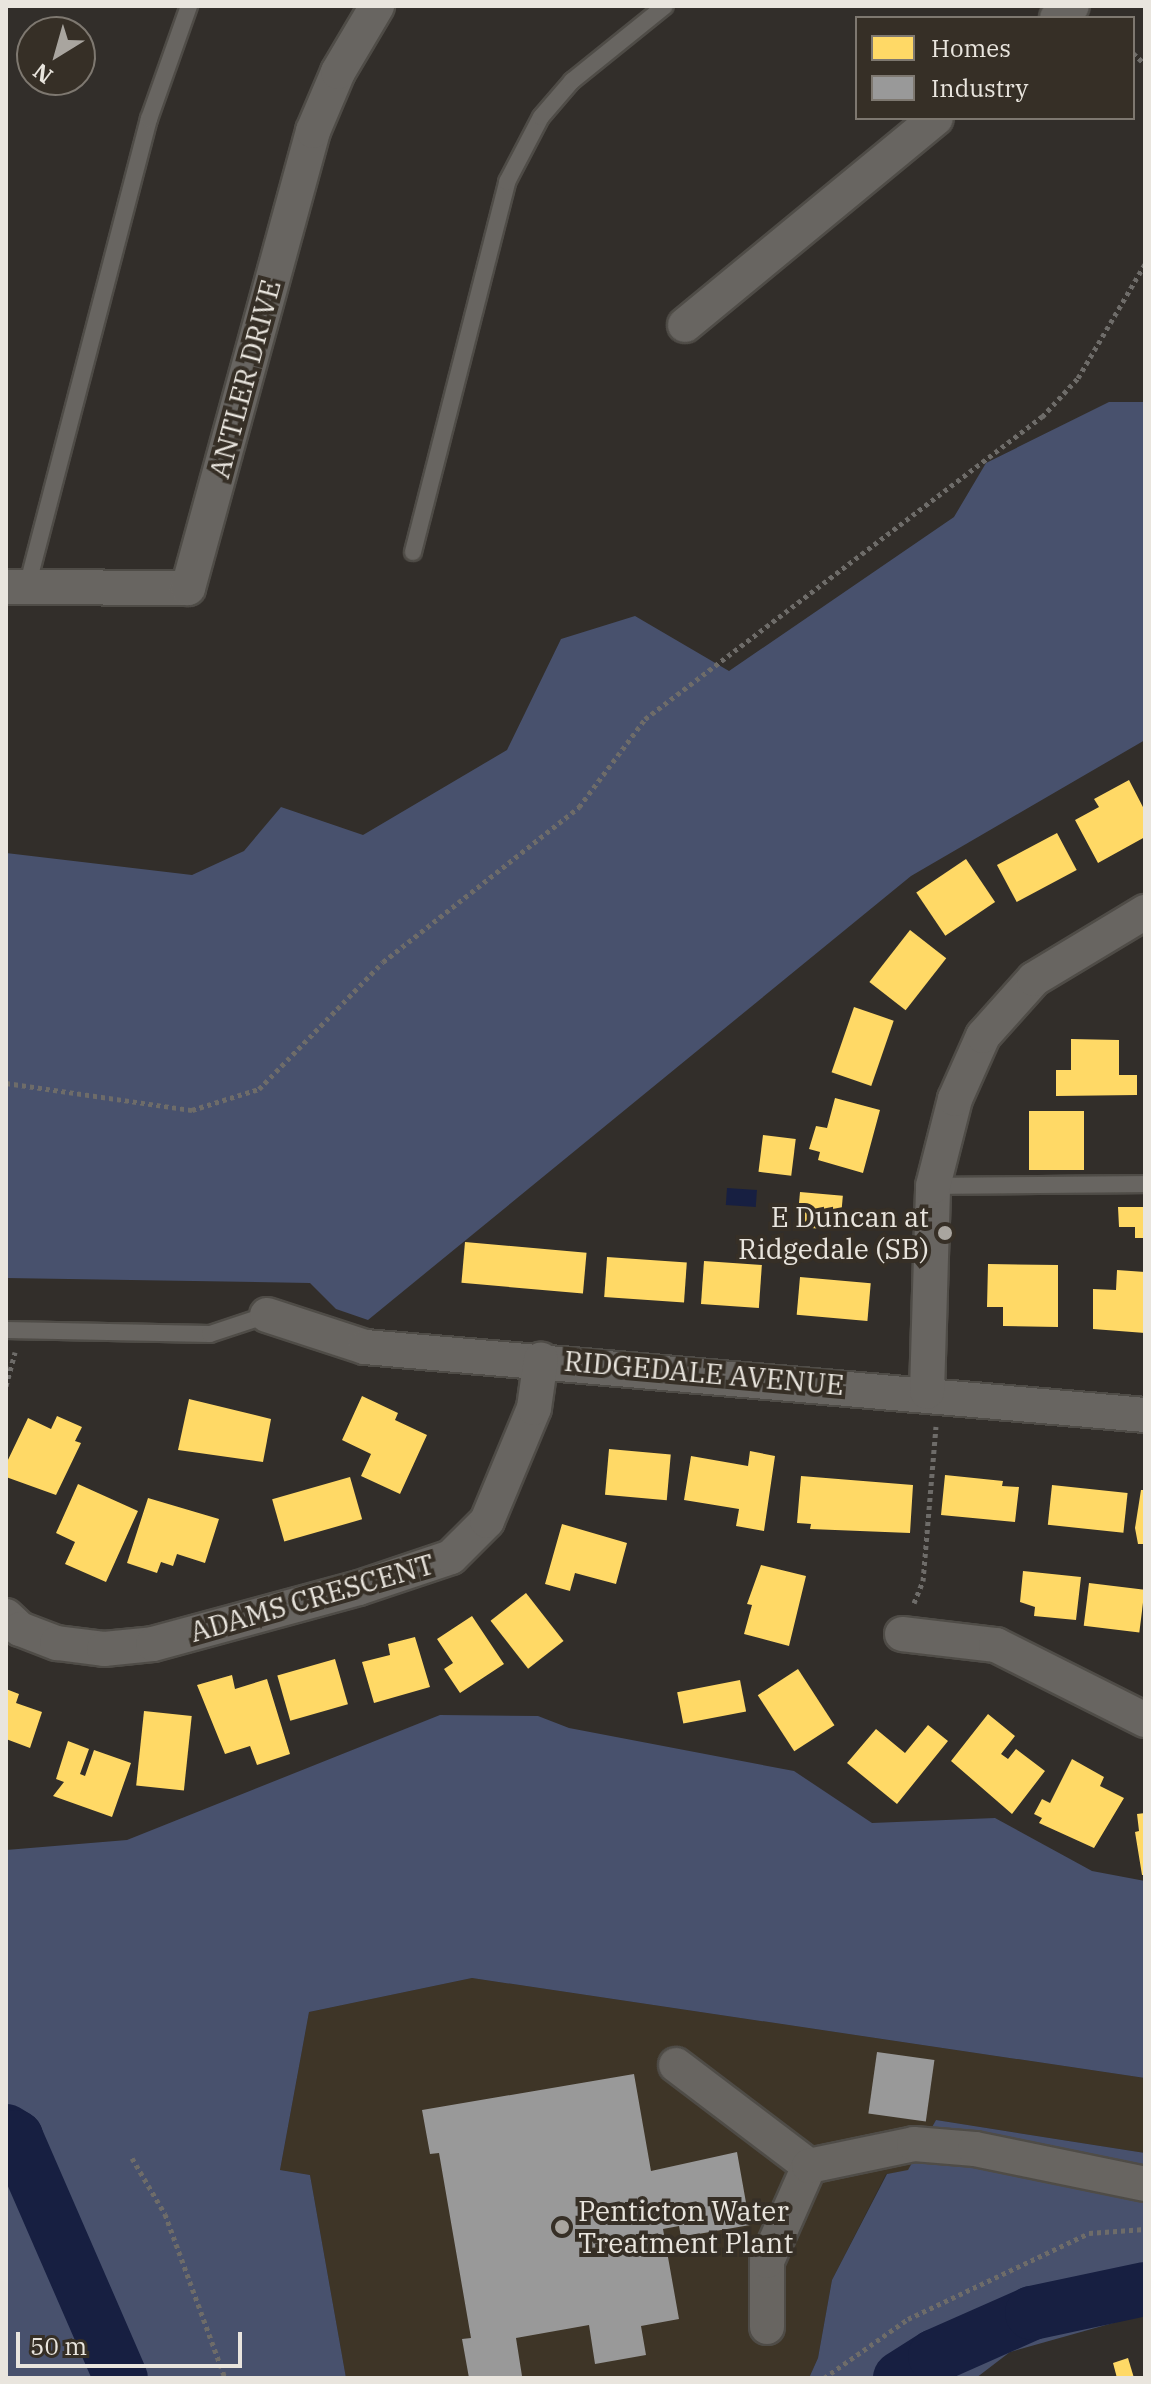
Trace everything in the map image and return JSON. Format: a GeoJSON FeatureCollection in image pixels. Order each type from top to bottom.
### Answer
{"type":"FeatureCollection","features":[{"type":"Feature","properties":{"kind":"street","name":"ANTLER DRIVE"},"geometry":{"type":"LineString","coordinates":[[16,587],[188,588],[313,131],[338,72],[377,6]]}},
{"type":"Feature","properties":{"kind":"street"},"geometry":{"type":"LineString","coordinates":[[685,325],[934,120]]}},
{"type":"Feature","properties":{"kind":"street"},"geometry":{"type":"LineString","coordinates":[[927,1392],[933,1186],[955,1099],[983,1036],[1034,979],[1145,912]]}},
{"type":"Feature","properties":{"kind":"street","name":"RIDGEDALE AVENUE"},"geometry":{"type":"LineString","coordinates":[[267,1315],[365,1347],[927,1392],[1145,1415]]}},
{"type":"Feature","properties":{"kind":"street","name":"ADAMS CRESCENT"},"geometry":{"type":"LineString","coordinates":[[6,1616],[20,1629],[57,1643],[104,1649],[153,1644],[359,1588],[451,1557],[487,1521],[534,1408],[541,1359]]}},
{"type":"Feature","properties":{"kind":"street"},"geometry":{"type":"LineString","coordinates":[[902,1634],[996,1645],[1145,1720]]}},
{"type":"Feature","properties":{"kind":"street"},"geometry":{"type":"LineString","coordinates":[[676,2065],[809,2166],[914,2144],[975,2149],[1145,2184]]}},
{"type":"Feature","properties":{"kind":"street"},"geometry":{"type":"LineString","coordinates":[[767,2327],[767,2261],[809,2166]]}},
{"type":"Feature","properties":{"kind":"lane"},"geometry":{"type":"LineString","coordinates":[[16,587],[149,119],[189,6]]}},
{"type":"Feature","properties":{"kind":"lane"},"geometry":{"type":"LineString","coordinates":[[413,552],[507,182],[541,117],[572,81],[665,6]]}},
{"type":"Feature","properties":{"kind":"lane"},"geometry":{"type":"LineString","coordinates":[[933,1186],[1145,1184]]}},
{"type":"Feature","properties":{"kind":"lane"},"geometry":{"type":"LineString","coordinates":[[13,1330],[210,1334],[267,1315]]}},
{"type":"Feature","properties":{"kind":"path"},"geometry":{"type":"LineString","coordinates":[[6,1083],[192,1110],[259,1089],[383,962],[579,807],[645,719],[1042,417],[1078,378],[1145,264]]}},
{"type":"Feature","properties":{"kind":"path"},"geometry":{"type":"LineString","coordinates":[[6,1386],[13,1330]]}},
{"type":"Feature","properties":{"kind":"path"},"geometry":{"type":"LineString","coordinates":[[902,1634],[923,1581],[936,1426],[927,1392]]}},
{"type":"Feature","properties":{"kind":"path"},"geometry":{"type":"LineString","coordinates":[[132,2158],[165,2214],[225,2378]]}},
{"type":"Feature","properties":{"kind":"path"},"geometry":{"type":"LineString","coordinates":[[824,2378],[908,2319],[1089,2233],[1145,2229]]}},
{"type":"Feature","properties":{"kind":"shaded area"},"geometry":{"type":"Polygon","coordinates":[[[1109,402],[1145,402],[1145,740],[911,876],[368,1320],[336,1309],[310,1283],[6,1278],[6,853],[192,875],[244,851],[281,807],[363,835],[507,750],[561,639],[635,616],[729,671],[954,517],[986,463],[1109,402]]]}},
{"type":"Feature","properties":{"kind":"shaded area"},"geometry":{"type":"Polygon","coordinates":[[[727,1188],[757,1190],[756,1207],[726,1205],[727,1188]]]}},
{"type":"Feature","properties":{"kind":"shaded area"},"geometry":{"type":"Polygon","coordinates":[[[440,1715],[538,1716],[569,1728],[794,1771],[872,1823],[995,1818],[1092,1871],[1145,1881],[1145,2078],[472,1978],[309,2012],[280,2170],[310,2175],[346,2378],[6,2378],[6,1850],[127,1840],[440,1715]]]}},
{"type":"Feature","properties":{"kind":"shaded area"},"geometry":{"type":"Polygon","coordinates":[[[472,1978],[1145,2078],[1145,2153],[936,2120],[908,2171],[886,2174],[832,2280],[818,2358],[809,2378],[346,2378],[310,2175],[280,2170],[309,2012],[472,1978]]]}},
{"type":"Feature","properties":{"kind":"shaded area"},"geometry":{"type":"Polygon","coordinates":[[[936,2120],[1145,2153],[1145,2314],[1010,2352],[976,2378],[809,2378],[818,2358],[832,2280],[887,2174],[908,2170],[936,2120]]]}},
{"type":"Feature","properties":{"kind":"building: Homes"},"geometry":{"type":"Polygon","coordinates":[[[1129,780],[1145,811],[1145,837],[1098,863],[1075,820],[1099,807],[1094,799],[1129,780]]]}},
{"type":"Feature","properties":{"kind":"building: Homes"},"geometry":{"type":"Polygon","coordinates":[[[1057,833],[1077,870],[1017,902],[997,865],[1057,833]]]}},
{"type":"Feature","properties":{"kind":"building: Homes"},"geometry":{"type":"Polygon","coordinates":[[[966,859],[995,902],[945,936],[916,893],[966,859]]]}},
{"type":"Feature","properties":{"kind":"building: Homes"},"geometry":{"type":"Polygon","coordinates":[[[910,930],[946,958],[906,1010],[869,982],[910,930]]]}},
{"type":"Feature","properties":{"kind":"building: Homes"},"geometry":{"type":"Polygon","coordinates":[[[854,1007],[894,1021],[871,1086],[832,1072],[854,1007]]]}},
{"type":"Feature","properties":{"kind":"building: Homes"},"geometry":{"type":"Polygon","coordinates":[[[1071,1039],[1119,1040],[1119,1075],[1137,1075],[1137,1095],[1056,1096],[1056,1070],[1071,1070],[1071,1039]]]}},
{"type":"Feature","properties":{"kind":"building: Homes"},"geometry":{"type":"Polygon","coordinates":[[[835,1098],[880,1110],[863,1173],[818,1160],[820,1152],[809,1149],[816,1126],[827,1128],[835,1098]]]}},
{"type":"Feature","properties":{"kind":"building: Homes"},"geometry":{"type":"Polygon","coordinates":[[[1029,1111],[1084,1111],[1084,1170],[1029,1170],[1029,1111]]]}},
{"type":"Feature","properties":{"kind":"building: Homes"},"geometry":{"type":"Polygon","coordinates":[[[763,1135],[796,1139],[791,1176],[758,1172],[763,1135]]]}},
{"type":"Feature","properties":{"kind":"building: Homes"},"geometry":{"type":"Polygon","coordinates":[[[800,1192],[843,1196],[840,1231],[797,1227],[800,1192]]]}},
{"type":"Feature","properties":{"kind":"building: Homes"},"geometry":{"type":"Polygon","coordinates":[[[1118,1207],[1145,1207],[1145,1238],[1135,1238],[1135,1227],[1119,1227],[1118,1207]]]}},
{"type":"Feature","properties":{"kind":"building: Homes"},"geometry":{"type":"Polygon","coordinates":[[[465,1242],[587,1253],[583,1293],[461,1283],[465,1242]]]}},
{"type":"Feature","properties":{"kind":"building: Homes"},"geometry":{"type":"Polygon","coordinates":[[[607,1257],[687,1263],[684,1302],[604,1297],[607,1257]]]}},
{"type":"Feature","properties":{"kind":"building: Homes"},"geometry":{"type":"Polygon","coordinates":[[[704,1261],[762,1265],[759,1308],[701,1304],[704,1261]]]}},
{"type":"Feature","properties":{"kind":"building: Homes"},"geometry":{"type":"Polygon","coordinates":[[[988,1264],[1058,1265],[1058,1327],[1003,1326],[1003,1307],[987,1307],[988,1264]]]}},
{"type":"Feature","properties":{"kind":"building: Homes"},"geometry":{"type":"Polygon","coordinates":[[[1117,1270],[1145,1272],[1145,1333],[1093,1329],[1093,1289],[1116,1290],[1117,1270]]]}},
{"type":"Feature","properties":{"kind":"building: Homes"},"geometry":{"type":"Polygon","coordinates":[[[800,1277],[871,1283],[867,1321],[797,1315],[800,1277]]]}},
{"type":"Feature","properties":{"kind":"building: Homes"},"geometry":{"type":"Polygon","coordinates":[[[362,1396],[398,1413],[395,1420],[427,1435],[400,1494],[361,1476],[371,1454],[342,1440],[362,1396]]]}},
{"type":"Feature","properties":{"kind":"building: Homes"},"geometry":{"type":"Polygon","coordinates":[[[189,1399],[271,1419],[263,1462],[178,1450],[189,1399]]]}},
{"type":"Feature","properties":{"kind":"building: Homes"},"geometry":{"type":"Polygon","coordinates":[[[57,1416],[82,1427],[75,1441],[81,1443],[56,1495],[6,1477],[6,1464],[28,1418],[51,1429],[57,1416]]]}},
{"type":"Feature","properties":{"kind":"building: Homes"},"geometry":{"type":"Polygon","coordinates":[[[609,1449],[671,1454],[667,1500],[605,1495],[609,1449]]]}},
{"type":"Feature","properties":{"kind":"building: Homes"},"geometry":{"type":"Polygon","coordinates":[[[750,1451],[775,1456],[764,1531],[736,1526],[739,1509],[684,1500],[691,1456],[748,1466],[750,1451]]]}},
{"type":"Feature","properties":{"kind":"building: Homes"},"geometry":{"type":"Polygon","coordinates":[[[945,1475],[1003,1481],[1002,1486],[1019,1487],[1015,1522],[941,1515],[945,1475]]]}},
{"type":"Feature","properties":{"kind":"building: Homes"},"geometry":{"type":"Polygon","coordinates":[[[801,1476],[913,1485],[910,1533],[810,1529],[811,1524],[797,1523],[801,1476]]]}},
{"type":"Feature","properties":{"kind":"building: Homes"},"geometry":{"type":"Polygon","coordinates":[[[350,1477],[362,1519],[284,1542],[272,1499],[350,1477]]]}},
{"type":"Feature","properties":{"kind":"building: Homes"},"geometry":{"type":"Polygon","coordinates":[[[78,1484],[138,1511],[106,1582],[65,1564],[75,1542],[56,1533],[78,1484]]]}},
{"type":"Feature","properties":{"kind":"building: Homes"},"geometry":{"type":"Polygon","coordinates":[[[1052,1485],[1128,1493],[1123,1533],[1048,1525],[1052,1485]]]}},
{"type":"Feature","properties":{"kind":"building: Homes"},"geometry":{"type":"Polygon","coordinates":[[[1141,1490],[1145,1490],[1145,1544],[1138,1544],[1135,1528],[1141,1490]]]}},
{"type":"Feature","properties":{"kind":"building: Homes"},"geometry":{"type":"Polygon","coordinates":[[[148,1498],[219,1519],[205,1563],[177,1554],[173,1566],[161,1562],[157,1573],[127,1563],[148,1498]]]}},
{"type":"Feature","properties":{"kind":"building: Homes"},"geometry":{"type":"Polygon","coordinates":[[[562,1524],[627,1543],[616,1584],[575,1573],[570,1591],[545,1584],[562,1524]]]}},
{"type":"Feature","properties":{"kind":"building: Homes"},"geometry":{"type":"Polygon","coordinates":[[[761,1565],[806,1576],[789,1646],[744,1634],[752,1605],[747,1604],[761,1565]]]}},
{"type":"Feature","properties":{"kind":"building: Homes"},"geometry":{"type":"Polygon","coordinates":[[[1023,1571],[1081,1577],[1076,1620],[1034,1616],[1035,1607],[1020,1602],[1023,1571]]]}},
{"type":"Feature","properties":{"kind":"building: Homes"},"geometry":{"type":"Polygon","coordinates":[[[1089,1583],[1145,1590],[1139,1633],[1084,1626],[1089,1583]]]}},
{"type":"Feature","properties":{"kind":"building: Homes"},"geometry":{"type":"Polygon","coordinates":[[[526,1593],[564,1641],[528,1669],[491,1621],[526,1593]]]}},
{"type":"Feature","properties":{"kind":"building: Homes"},"geometry":{"type":"Polygon","coordinates":[[[472,1616],[504,1664],[460,1693],[444,1669],[453,1663],[437,1639],[472,1616]]]}},
{"type":"Feature","properties":{"kind":"building: Homes"},"geometry":{"type":"Polygon","coordinates":[[[415,1637],[430,1687],[374,1703],[362,1662],[390,1655],[388,1644],[415,1637]]]}},
{"type":"Feature","properties":{"kind":"building: Homes"},"geometry":{"type":"Polygon","coordinates":[[[335,1659],[348,1704],[290,1721],[277,1676],[335,1659]]]}},
{"type":"Feature","properties":{"kind":"building: Homes"},"geometry":{"type":"Polygon","coordinates":[[[798,1669],[834,1725],[794,1751],[758,1695],[798,1669]]]}},
{"type":"Feature","properties":{"kind":"building: Homes"},"geometry":{"type":"Polygon","coordinates":[[[232,1675],[235,1689],[267,1679],[290,1754],[257,1765],[250,1746],[225,1754],[197,1685],[232,1675]]]}},
{"type":"Feature","properties":{"kind":"building: Homes"},"geometry":{"type":"Polygon","coordinates":[[[740,1680],[746,1711],[683,1724],[677,1692],[740,1680]]]}},
{"type":"Feature","properties":{"kind":"building: Homes"},"geometry":{"type":"Polygon","coordinates":[[[6,1689],[19,1694],[16,1703],[42,1712],[30,1748],[6,1739],[6,1689]]]}},
{"type":"Feature","properties":{"kind":"building: Homes"},"geometry":{"type":"Polygon","coordinates":[[[144,1711],[192,1716],[184,1791],[136,1786],[144,1711]]]}},
{"type":"Feature","properties":{"kind":"building: Homes"},"geometry":{"type":"Polygon","coordinates":[[[988,1714],[1015,1736],[1001,1754],[1008,1759],[1016,1749],[1045,1771],[1012,1814],[951,1761],[988,1714]]]}},
{"type":"Feature","properties":{"kind":"building: Homes"},"geometry":{"type":"Polygon","coordinates":[[[928,1725],[948,1741],[897,1804],[847,1763],[876,1729],[905,1753],[928,1725]]]}},
{"type":"Feature","properties":{"kind":"building: Homes"},"geometry":{"type":"Polygon","coordinates":[[[68,1741],[89,1749],[80,1774],[85,1776],[94,1750],[131,1763],[112,1817],[53,1796],[64,1782],[56,1779],[68,1741]]]}},
{"type":"Feature","properties":{"kind":"building: Homes"},"geometry":{"type":"Polygon","coordinates":[[[1072,1759],[1104,1777],[1100,1786],[1124,1798],[1094,1848],[1039,1823],[1042,1818],[1034,1814],[1042,1799],[1050,1803],[1072,1759]]]}},
{"type":"Feature","properties":{"kind":"building: Homes"},"geometry":{"type":"Polygon","coordinates":[[[1145,1813],[1145,1875],[1142,1875],[1135,1832],[1139,1831],[1137,1814],[1145,1813]]]}},
{"type":"Feature","properties":{"kind":"building: Homes"},"geometry":{"type":"Polygon","coordinates":[[[1128,2358],[1134,2378],[1117,2378],[1113,2363],[1128,2358]]]}},
{"type":"Feature","properties":{"kind":"building: Industry"},"geometry":{"type":"Polygon","coordinates":[[[877,2052],[934,2060],[926,2121],[868,2113],[877,2052]]]}},
{"type":"Feature","properties":{"kind":"building: Industry","name":"Penticton Water Treatment Plant"},"geometry":{"type":"Polygon","coordinates":[[[634,2074],[651,2171],[737,2152],[750,2225],[681,2237],[679,2226],[663,2229],[679,2319],[641,2326],[646,2355],[595,2364],[589,2325],[516,2338],[522,2376],[469,2378],[462,2339],[471,2338],[439,2153],[430,2154],[422,2110],[634,2074]]]}},
{"type":"Feature","properties":{"kind":"waterway"},"geometry":{"type":"LineString","coordinates":[[6,2131],[16,2137],[121,2378]]}},
{"type":"Feature","properties":{"kind":"waterway"},"geometry":{"type":"LineString","coordinates":[[900,2378],[935,2356],[1032,2313],[1145,2289]]}},
{"type":"Feature","properties":{"kind":"place","name":"E Duncan at Ridgedale (SB)"},"geometry":{"type":"Point","coordinates":[945,1233]}},
{"type":"Feature","properties":{"kind":"place","name":"Penticton Water Treatment Plant"},"geometry":{"type":"Point","coordinates":[562,2227]}}]}
